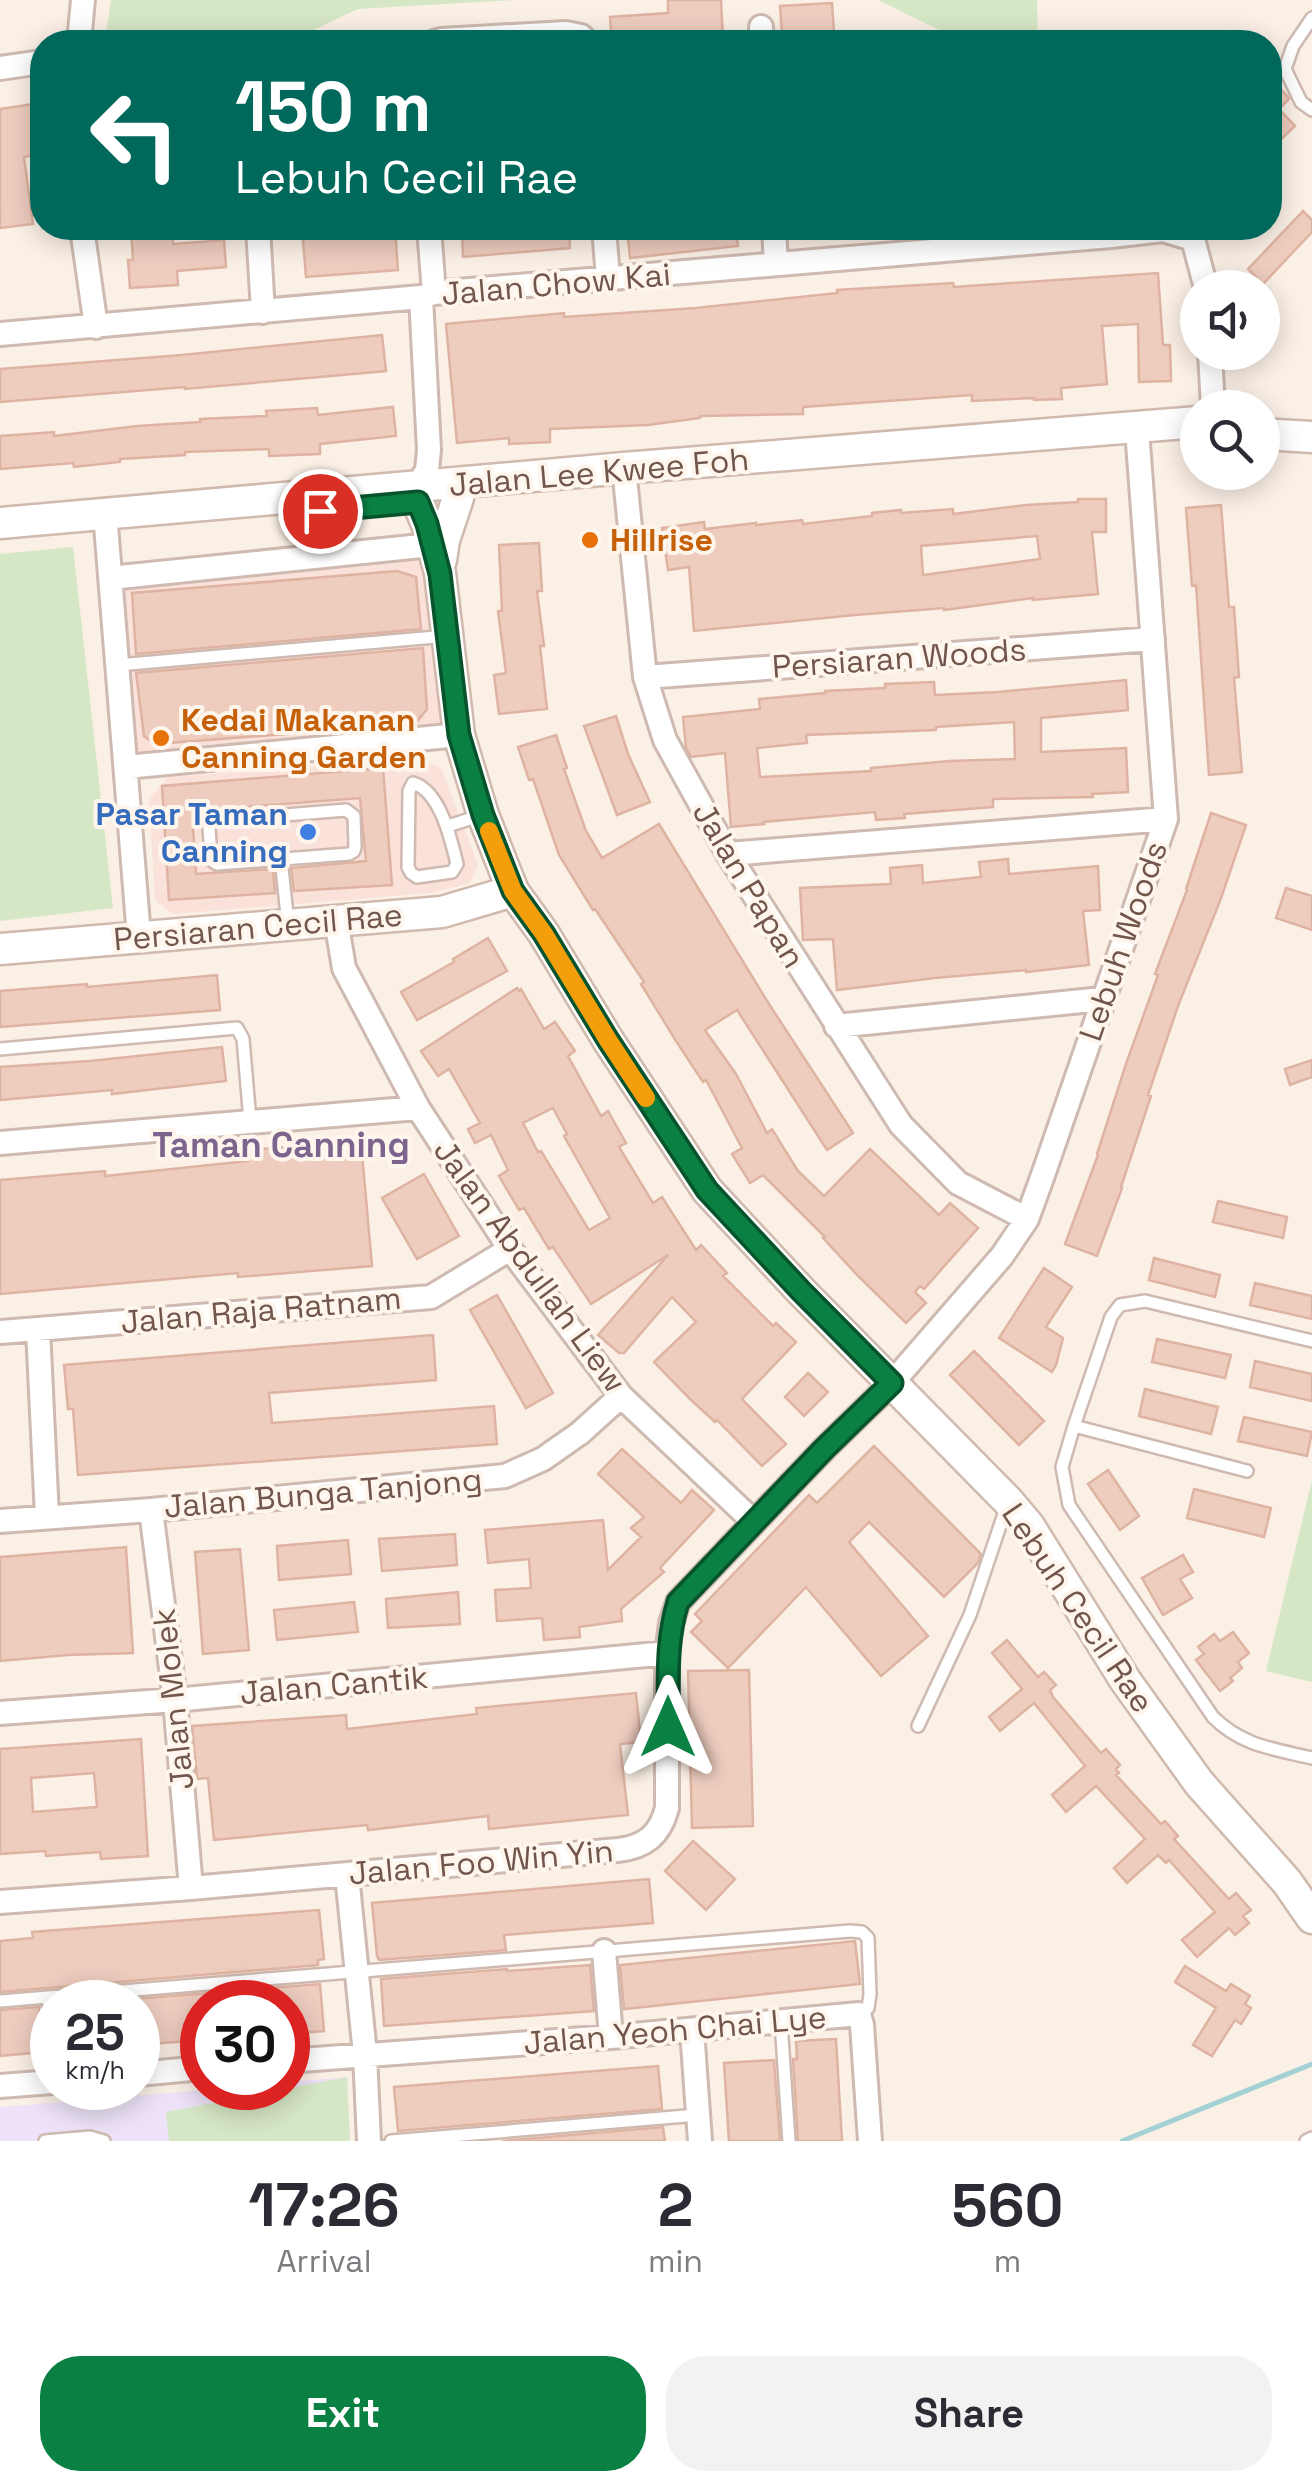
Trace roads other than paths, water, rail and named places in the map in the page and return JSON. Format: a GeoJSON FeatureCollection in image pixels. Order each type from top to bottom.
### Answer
{"type":"FeatureCollection","features":[{"type":"Feature","properties":{"kind":"street"},"geometry":{"type":"LineString","coordinates":[[80,30],[83,0]]}},
{"type":"Feature","properties":{"kind":"street"},"geometry":{"type":"LineString","coordinates":[[0,68],[30,64]]}},
{"type":"Feature","properties":{"kind":"street"},"geometry":{"type":"LineString","coordinates":[[84,240],[96,327]]}},
{"type":"Feature","properties":{"kind":"street"},"geometry":{"type":"LineString","coordinates":[[259,240],[263,312]]}},
{"type":"Feature","properties":{"kind":"street"},"geometry":{"type":"LineString","coordinates":[[418,495],[429,450],[430,240]]}},
{"type":"Feature","properties":{"kind":"street"},"geometry":{"type":"LineString","coordinates":[[605,240],[608,278]]}},
{"type":"Feature","properties":{"kind":"street"},"geometry":{"type":"LineString","coordinates":[[775,240],[776,264]]}},
{"type":"Feature","properties":{"kind":"street","name":"Jalan Chow Kai"},"geometry":{"type":"LineString","coordinates":[[0,334],[776,264],[939,240]]}},
{"type":"Feature","properties":{"kind":"street","name":"Jalan Chow Kai"},"geometry":{"type":"LineString","coordinates":[[1192,240],[1201,270]]}},
{"type":"Feature","properties":{"kind":"street"},"geometry":{"type":"LineString","coordinates":[[1280,421],[1312,422]]}},
{"type":"Feature","properties":{"kind":"street","name":"Jalan Lee Kwee Foh"},"geometry":{"type":"LineString","coordinates":[[0,523],[106,521],[418,495],[1180,424]]}},
{"type":"Feature","properties":{"kind":"street"},"geometry":{"type":"LineString","coordinates":[[1280,435],[1312,437]]}},
{"type":"Feature","properties":{"kind":"street","name":"Jalan Lee Kwee Foh"},"geometry":{"type":"LineString","coordinates":[[624,475],[1033,453],[1180,440]]}},
{"type":"Feature","properties":{"kind":"street","name":"Lebuh Woods"},"geometry":{"type":"LineString","coordinates":[[892,1383],[1002,1256],[1027,1219],[1166,820],[1138,443]]}},
{"type":"Feature","properties":{"kind":"street"},"geometry":{"type":"LineString","coordinates":[[429,450],[457,491]]}},
{"type":"Feature","properties":{"kind":"street","name":"Jalan Papan"},"geometry":{"type":"LineString","coordinates":[[624,475],[644,676],[665,740],[728,854],[901,1125],[958,1183],[1027,1219]]}},
{"type":"Feature","properties":{"kind":"street","name":"Lebuh Cecil Rae"},"geometry":{"type":"LineString","coordinates":[[436,559],[457,491]]}},
{"type":"Feature","properties":{"kind":"street","name":"Lebuh Cecil Rae"},"geometry":{"type":"LineString","coordinates":[[418,495],[436,559],[459,735],[483,815],[513,891],[707,1190],[1030,1526],[1125,1680],[1199,1782],[1287,1882],[1312,1918]]}},
{"type":"Feature","properties":{"kind":"street"},"geometry":{"type":"LineString","coordinates":[[106,521],[139,937]]}},
{"type":"Feature","properties":{"kind":"street","name":"Jalan Lee Kwee Foh"},"geometry":{"type":"LineString","coordinates":[[0,538],[106,521]]}},
{"type":"Feature","properties":{"kind":"street"},"geometry":{"type":"LineString","coordinates":[[110,578],[436,559]]}},
{"type":"Feature","properties":{"kind":"street","name":"Persiaran Woods"},"geometry":{"type":"LineString","coordinates":[[644,676],[1153,638]]}},
{"type":"Feature","properties":{"kind":"street"},"geometry":{"type":"LineString","coordinates":[[126,767],[459,735]]}},
{"type":"Feature","properties":{"kind":"street"},"geometry":{"type":"LineString","coordinates":[[728,854],[1166,820]]}},
{"type":"Feature","properties":{"kind":"street","name":"Persiaran Cecil Rae"},"geometry":{"type":"LineString","coordinates":[[0,948],[442,912],[513,891]]}},
{"type":"Feature","properties":{"kind":"street","name":"Jalan Abdullah Liew"},"geometry":{"type":"LineString","coordinates":[[336,920],[344,968],[418,1108],[510,1249],[621,1396],[754,1522]]}},
{"type":"Feature","properties":{"kind":"street"},"geometry":{"type":"LineString","coordinates":[[836,1026],[1102,999]]}},
{"type":"Feature","properties":{"kind":"street"},"geometry":{"type":"LineString","coordinates":[[0,1143],[418,1108]]}},
{"type":"Feature","properties":{"kind":"street","name":"Jalan Raja Ratnam"},"geometry":{"type":"LineString","coordinates":[[0,1332],[432,1296],[510,1249]]}},
{"type":"Feature","properties":{"kind":"street"},"geometry":{"type":"LineString","coordinates":[[38,1329],[47,1517]]}},
{"type":"Feature","properties":{"kind":"street","name":"Jalan Foo Win Yin"},"geometry":{"type":"LineString","coordinates":[[0,1902],[618,1850],[646,1842],[656,1834],[667,1808],[667,1653],[678,1602],[892,1383]]}},
{"type":"Feature","properties":{"kind":"street","name":"Jalan Bunga Tanjong"},"geometry":{"type":"LineString","coordinates":[[0,1521],[505,1476],[543,1460],[621,1396]]}},
{"type":"Feature","properties":{"kind":"street","name":"Jalan Molek"},"geometry":{"type":"LineString","coordinates":[[151,1510],[176,1700],[191,1888]]}},
{"type":"Feature","properties":{"kind":"street","name":"Jalan Cantik"},"geometry":{"type":"LineString","coordinates":[[0,1713],[667,1653]]}},
{"type":"Feature","properties":{"kind":"street"},"geometry":{"type":"LineString","coordinates":[[347,1875],[369,2141]]}},
{"type":"Feature","properties":{"kind":"street","name":"Lebuh Cecil Rae"},"geometry":{"type":"LineString","coordinates":[[1287,1882],[1312,1900]]}},
{"type":"Feature","properties":{"kind":"street"},"geometry":{"type":"LineString","coordinates":[[604,1951],[612,2038]]}},
{"type":"Feature","properties":{"kind":"street","name":"Jalan Yeoh Chai Lye"},"geometry":{"type":"LineString","coordinates":[[310,2059],[612,2038],[859,2014],[870,2141]]}},
{"type":"Feature","properties":{"kind":"street"},"geometry":{"type":"LineString","coordinates":[[692,2030],[700,2141]]}},
{"type":"Feature","properties":{"kind":"street"},"geometry":{"type":"LineString","coordinates":[[0,2086],[30,2084]]}},
{"type":"Feature","properties":{"kind":"lane"},"geometry":{"type":"LineString","coordinates":[[1312,18],[1292,46],[1285,70],[1301,102],[1312,110]]}},
{"type":"Feature","properties":{"kind":"lane"},"geometry":{"type":"LineString","coordinates":[[117,665],[447,636]]}},
{"type":"Feature","properties":{"kind":"lane"},"geometry":{"type":"LineString","coordinates":[[413,784],[426,790],[448,826],[456,868],[417,877],[411,873],[409,791],[413,784]]}},
{"type":"Feature","properties":{"kind":"lane"},"geometry":{"type":"LineString","coordinates":[[346,810],[354,816],[354,851],[349,854],[281,859],[212,862],[210,823],[346,810]]}},
{"type":"Feature","properties":{"kind":"lane"},"geometry":{"type":"LineString","coordinates":[[448,826],[483,815]]}},
{"type":"Feature","properties":{"kind":"lane"},"geometry":{"type":"LineString","coordinates":[[281,859],[288,924]]}},
{"type":"Feature","properties":{"kind":"lane"},"geometry":{"type":"LineString","coordinates":[[0,1049],[237,1028],[243,1039],[250,1121]]}},
{"type":"Feature","properties":{"kind":"lane"},"geometry":{"type":"LineString","coordinates":[[1312,1341],[1145,1301],[1120,1305],[1111,1317],[1062,1467],[1070,1506],[1213,1717],[1228,1732],[1250,1743],[1312,1758]]}},
{"type":"Feature","properties":{"kind":"lane"},"geometry":{"type":"LineString","coordinates":[[1074,1426],[1247,1471]]}},
{"type":"Feature","properties":{"kind":"lane"},"geometry":{"type":"LineString","coordinates":[[918,1726],[970,1615],[1008,1501]]}},
{"type":"Feature","properties":{"kind":"lane"},"geometry":{"type":"LineString","coordinates":[[160,1988],[850,1931],[862,1932],[868,1938],[870,1994],[868,2008],[859,2014]]}},
{"type":"Feature","properties":{"kind":"lane"},"geometry":{"type":"LineString","coordinates":[[0,2001],[30,1998]]}},
{"type":"Feature","properties":{"kind":"lane"},"geometry":{"type":"LineString","coordinates":[[780,2022],[789,2141]]}},
{"type":"Feature","properties":{"kind":"lane"},"geometry":{"type":"LineString","coordinates":[[391,2141],[698,2115]]}},
{"type":"Feature","properties":{"kind":"lane"},"geometry":{"type":"LineString","coordinates":[[45,2141],[90,2137],[104,2141]]}},
{"type":"Feature","properties":{"kind":"waterway"},"geometry":{"type":"LineString","coordinates":[[1122,2141],[1312,2064]]}},
{"type":"Feature","properties":{"kind":"place","name":"Hillrise"},"geometry":{"type":"Point","coordinates":[590,540]}},
{"type":"Feature","properties":{"kind":"place","name":"Kedai Makanan Canning Garden"},"geometry":{"type":"Point","coordinates":[161,738]}},
{"type":"Feature","properties":{"kind":"place","name":"Pasar Taman Canning"},"geometry":{"type":"Point","coordinates":[308,832]}},
{"type":"Feature","properties":{"kind":"district","name":"Taman Canning"},"geometry":{"type":"Point","coordinates":[281,1145]}}]}
